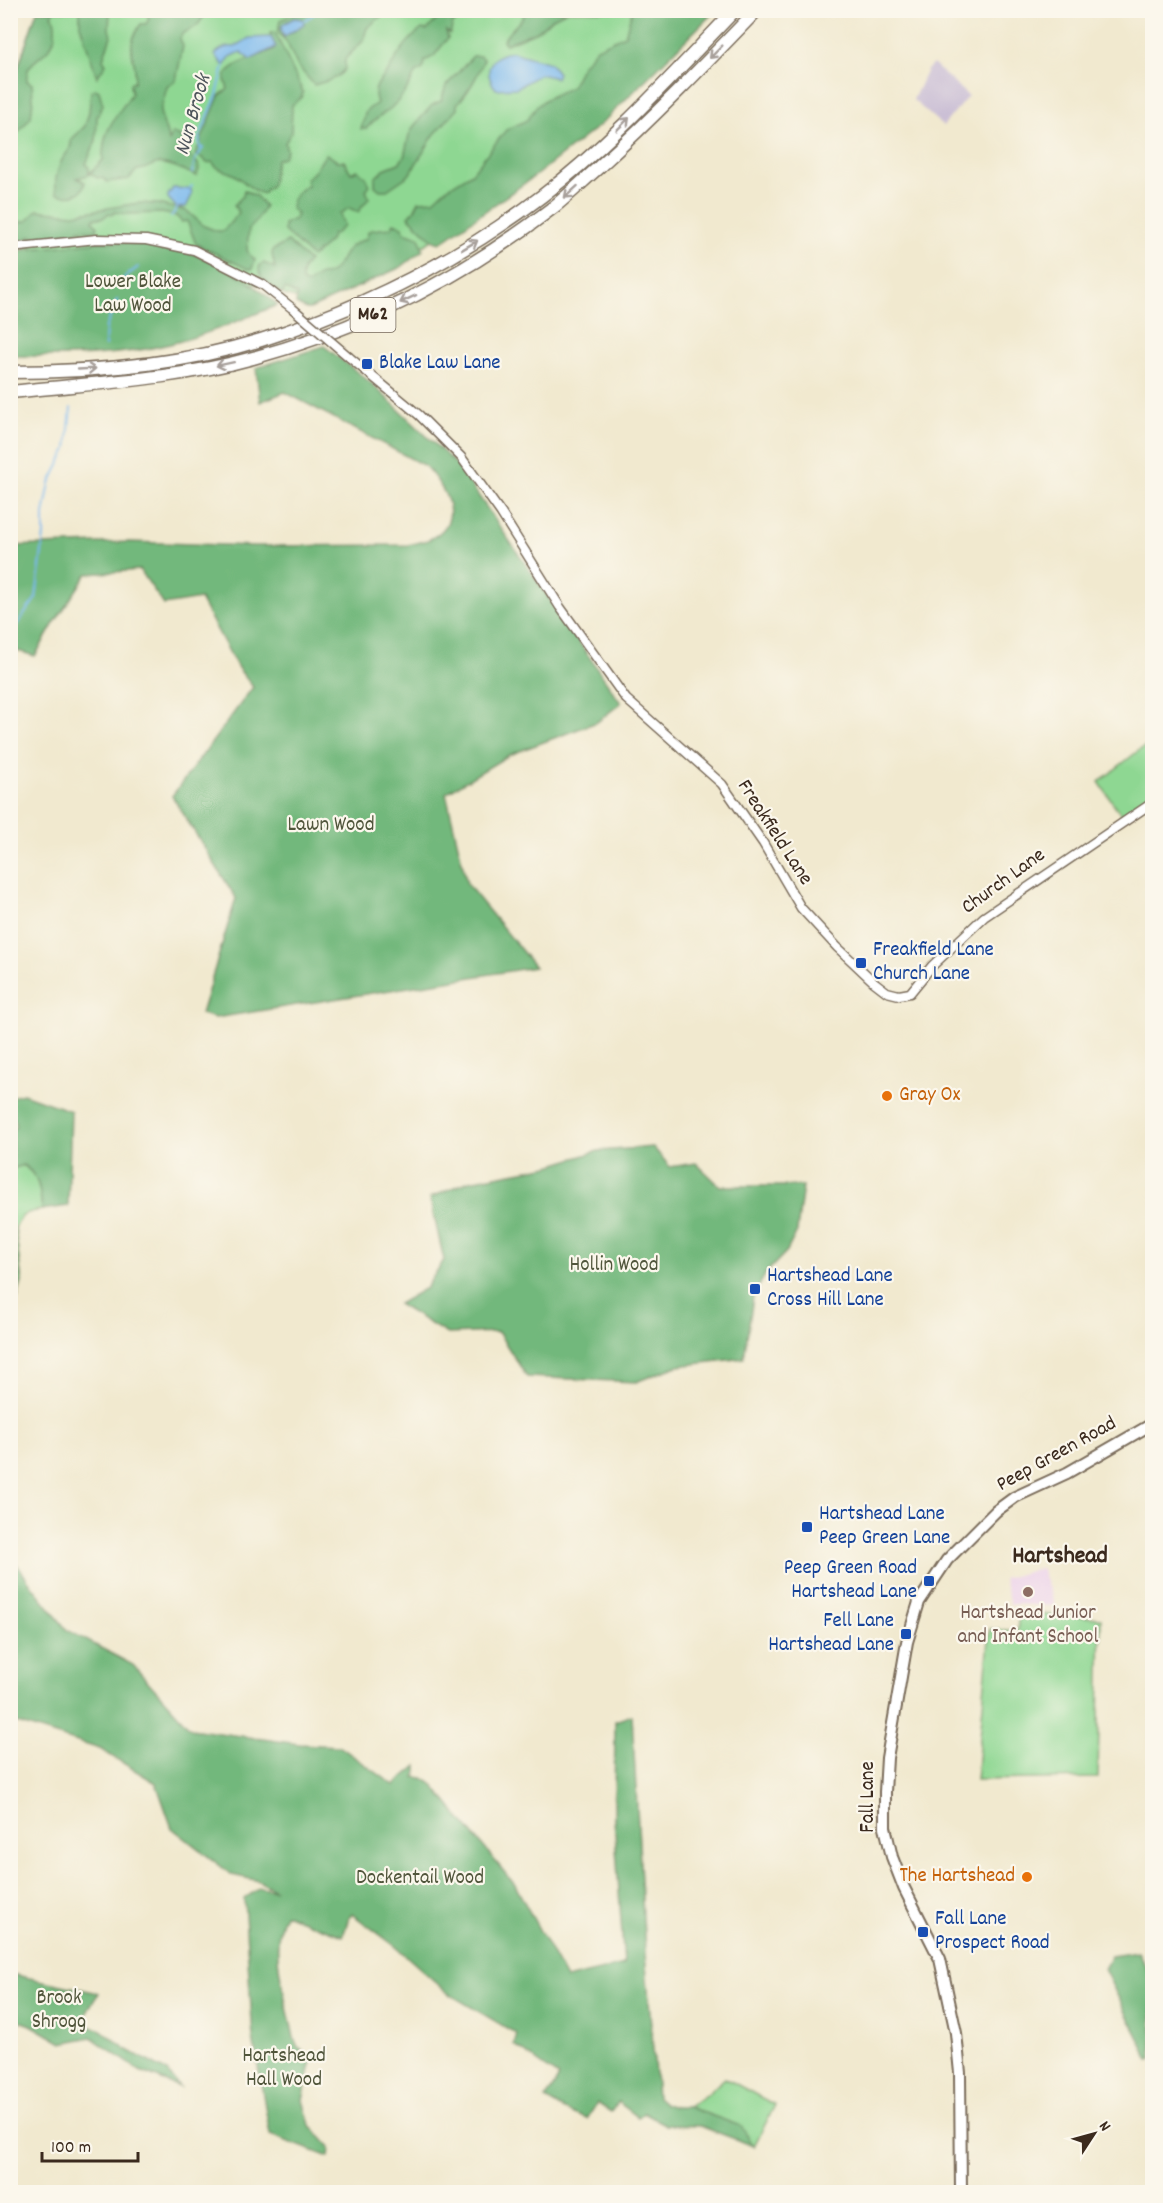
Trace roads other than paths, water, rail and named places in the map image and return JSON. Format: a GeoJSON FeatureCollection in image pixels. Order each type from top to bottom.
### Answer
{"type":"FeatureCollection","features":[{"type":"Feature","properties":{"kind":"highway","name":"M62"},"geometry":{"type":"LineString","coordinates":[[10,372],[119,367],[196,355],[261,340],[363,302],[410,279],[476,242],[544,195],[617,130],[735,10]]}},
{"type":"Feature","properties":{"kind":"highway","name":"M62"},"geometry":{"type":"LineString","coordinates":[[10,386],[89,384],[179,374],[252,358],[336,332],[416,295],[492,250],[556,205],[633,136],[757,10]]}},
{"type":"Feature","properties":{"kind":"highway"},"geometry":{"type":"LineString","coordinates":[[10,392],[89,384]]}},
{"type":"Feature","properties":{"kind":"main road","name":"Peep Green Road"},"geometry":{"type":"LineString","coordinates":[[917,1607],[947,1560],[996,1511],[1015,1497],[1067,1473],[1152,1424]]}},
{"type":"Feature","properties":{"kind":"main road","name":"Fall Lane"},"geometry":{"type":"LineString","coordinates":[[917,1607],[907,1642],[887,1758],[885,1827],[892,1857],[904,1888],[940,1959],[957,2033],[960,2073],[961,2193]]}},
{"type":"Feature","properties":{"kind":"street","name":"Freakfield Lane"},"geometry":{"type":"LineString","coordinates":[[10,248],[97,239],[146,240],[194,250],[263,285],[419,415],[460,457],[501,513],[560,607],[626,699],[722,784],[763,843],[801,908],[837,947],[887,992]]}},
{"type":"Feature","properties":{"kind":"street","name":"Church Lane"},"geometry":{"type":"LineString","coordinates":[[887,992],[899,995],[910,993],[932,966],[984,917],[1152,803]]}},
{"type":"Feature","properties":{"kind":"water"},"geometry":{"type":"Polygon","coordinates":[[[294,18],[303,19],[304,24],[284,37],[281,29],[283,24],[294,18]]]}},
{"type":"Feature","properties":{"kind":"water"},"geometry":{"type":"Polygon","coordinates":[[[271,37],[276,47],[250,60],[241,52],[230,57],[224,66],[215,55],[221,49],[235,47],[249,38],[271,37]]]}},
{"type":"Feature","properties":{"kind":"water"},"geometry":{"type":"Polygon","coordinates":[[[512,52],[550,63],[558,73],[556,78],[540,74],[517,88],[496,89],[490,76],[491,65],[498,56],[512,52]]]}},
{"type":"Feature","properties":{"kind":"water"},"geometry":{"type":"Polygon","coordinates":[[[173,188],[191,189],[192,195],[186,207],[177,208],[168,198],[173,188]]]}},
{"type":"Feature","properties":{"kind":"waterway","name":"Nun Brook"},"geometry":{"type":"LineString","coordinates":[[305,20],[320,10]]}},
{"type":"Feature","properties":{"kind":"waterway","name":"Nun Brook"},"geometry":{"type":"LineString","coordinates":[[192,173],[195,160],[203,148],[200,148],[199,138],[217,95],[224,66]]}},
{"type":"Feature","properties":{"kind":"waterway","name":"Nun Brook"},"geometry":{"type":"LineString","coordinates":[[171,217],[177,208]]}},
{"type":"Feature","properties":{"kind":"waterway","name":"Nun Brook"},"geometry":{"type":"LineString","coordinates":[[120,285],[124,278],[138,267]]}},
{"type":"Feature","properties":{"kind":"waterway","name":"Nun Brook"},"geometry":{"type":"LineString","coordinates":[[105,346],[106,327],[117,300]]}},
{"type":"Feature","properties":{"kind":"waterway","name":"Nun Brook"},"geometry":{"type":"LineString","coordinates":[[10,666],[15,627],[36,598],[44,535],[44,514],[50,483],[67,449],[71,408]]}},
{"type":"Feature","properties":{"kind":"place","name":"Blake Law Lane"},"geometry":{"type":"Point","coordinates":[367,364]}},
{"type":"Feature","properties":{"kind":"place","name":"Freakfield Lane Church Lane"},"geometry":{"type":"Point","coordinates":[861,963]}},
{"type":"Feature","properties":{"kind":"place","name":"Gray Ox"},"geometry":{"type":"Point","coordinates":[887,1096]}},
{"type":"Feature","properties":{"kind":"place","name":"Hartshead Lane Cross Hill Lane"},"geometry":{"type":"Point","coordinates":[755,1289]}},
{"type":"Feature","properties":{"kind":"place","name":"Hartshead Lane Peep Green Lane"},"geometry":{"type":"Point","coordinates":[807,1527]}},
{"type":"Feature","properties":{"kind":"place","name":"Peep Green Road Hartshead Lane"},"geometry":{"type":"Point","coordinates":[929,1581]}},
{"type":"Feature","properties":{"kind":"place","name":"Hartshead Junior and Infant School"},"geometry":{"type":"Point","coordinates":[1028,1592]}},
{"type":"Feature","properties":{"kind":"place","name":"Fell Lane Hartshead Lane"},"geometry":{"type":"Point","coordinates":[906,1634]}},
{"type":"Feature","properties":{"kind":"place","name":"The Hartshead"},"geometry":{"type":"Point","coordinates":[1027,1877]}},
{"type":"Feature","properties":{"kind":"place","name":"Fall Lane Prospect Road"},"geometry":{"type":"Point","coordinates":[923,1932]}},
{"type":"Feature","properties":{"kind":"district","name":"Hartshead"},"geometry":{"type":"Point","coordinates":[1060,1557]}},
{"type":"Feature","properties":{"kind":"park label","name":"Lower Blake Law Wood"},"geometry":{"type":"Point","coordinates":[133,295]}},
{"type":"Feature","properties":{"kind":"park label","name":"Lawn Wood"},"geometry":{"type":"Point","coordinates":[331,826]}},
{"type":"Feature","properties":{"kind":"park label","name":"Hollin Wood"},"geometry":{"type":"Point","coordinates":[614,1266]}},
{"type":"Feature","properties":{"kind":"park label","name":"Dockentail Wood"},"geometry":{"type":"Point","coordinates":[420,1879]}},
{"type":"Feature","properties":{"kind":"park label","name":"Brook Shrogg"},"geometry":{"type":"Point","coordinates":[59,2011]}},
{"type":"Feature","properties":{"kind":"park label","name":"Hartshead Hall Wood"},"geometry":{"type":"Point","coordinates":[284,2069]}}]}
